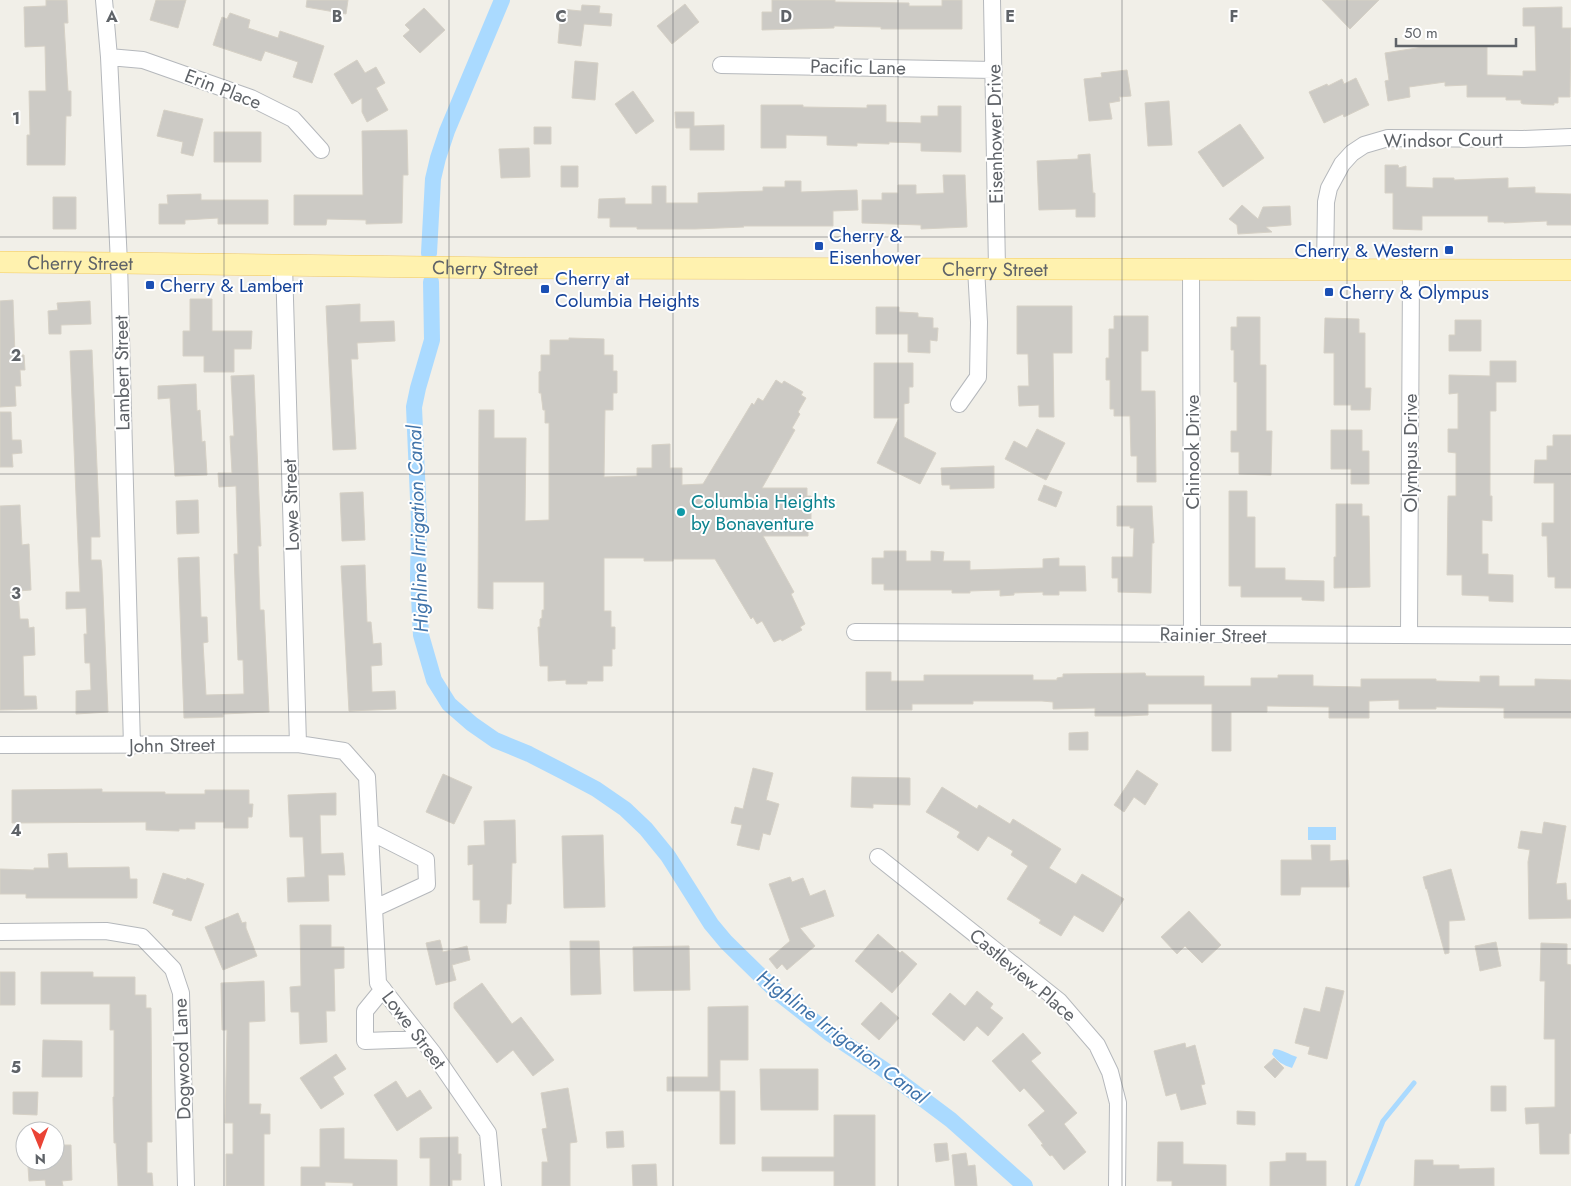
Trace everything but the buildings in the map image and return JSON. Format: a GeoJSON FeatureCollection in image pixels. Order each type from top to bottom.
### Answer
{"type":"FeatureCollection","features":[{"type":"Feature","properties":{"kind":"main road","name":"Cherry Street"},"geometry":{"type":"LineString","coordinates":[[0,262],[504,268],[1571,270]]}},
{"type":"Feature","properties":{"kind":"street","name":"Lambert Street"},"geometry":{"type":"LineString","coordinates":[[104,0],[109,56],[119,262],[132,746]]}},
{"type":"Feature","properties":{"kind":"street","name":"Eisenhower Drive"},"geometry":{"type":"LineString","coordinates":[[959,404],[978,377],[979,330],[987,268],[994,70],[992,0]]}},
{"type":"Feature","properties":{"kind":"street","name":"Erin Place"},"geometry":{"type":"LineString","coordinates":[[109,56],[143,60],[251,98],[294,119],[321,150]]}},
{"type":"Feature","properties":{"kind":"street","name":"Pacific Lane"},"geometry":{"type":"LineString","coordinates":[[722,65],[994,70]]}},
{"type":"Feature","properties":{"kind":"street","name":"Windsor Court"},"geometry":{"type":"LineString","coordinates":[[1325,269],[1326,202],[1329,188],[1342,164],[1352,153],[1364,145],[1388,138],[1571,137]]}},
{"type":"Feature","properties":{"kind":"street","name":"Lowe Street"},"geometry":{"type":"LineString","coordinates":[[284,265],[298,744]]}},
{"type":"Feature","properties":{"kind":"street","name":"Chinook Drive"},"geometry":{"type":"LineString","coordinates":[[1191,269],[1192,634]]}},
{"type":"Feature","properties":{"kind":"street","name":"Olympus Drive"},"geometry":{"type":"LineString","coordinates":[[1409,635],[1412,271]]}},
{"type":"Feature","properties":{"kind":"street","name":"Rainier Street"},"geometry":{"type":"LineString","coordinates":[[855,632],[1571,636]]}},
{"type":"Feature","properties":{"kind":"street","name":"John Street"},"geometry":{"type":"LineString","coordinates":[[0,745],[298,744],[344,751]]}},
{"type":"Feature","properties":{"kind":"street","name":"Lowe Street"},"geometry":{"type":"LineString","coordinates":[[344,751],[367,776],[378,982],[422,1039],[488,1133],[494,1186]]}},
{"type":"Feature","properties":{"kind":"street"},"geometry":{"type":"LineString","coordinates":[[371,832],[426,860],[426,884],[375,908]]}},
{"type":"Feature","properties":{"kind":"street","name":"Castleview Place"},"geometry":{"type":"LineString","coordinates":[[878,857],[1059,1001],[1097,1045],[1110,1072],[1118,1103],[1117,1186]]}},
{"type":"Feature","properties":{"kind":"street","name":"Dogwood Lane"},"geometry":{"type":"LineString","coordinates":[[0,932],[106,931],[142,937],[173,969],[181,993],[186,1186]]}},
{"type":"Feature","properties":{"kind":"street"},"geometry":{"type":"LineString","coordinates":[[383,989],[365,1010],[365,1041],[422,1039]]}},
{"type":"Feature","properties":{"kind":"water"},"geometry":{"type":"Polygon","coordinates":[[[1308,827],[1336,827],[1336,840],[1308,840],[1308,827]]]}},
{"type":"Feature","properties":{"kind":"water"},"geometry":{"type":"Polygon","coordinates":[[[1274,1049],[1297,1057],[1292,1068],[1276,1059],[1272,1054],[1274,1049]]]}},
{"type":"Feature","properties":{"kind":"waterway","name":"Highline Irrigation Canal"},"geometry":{"type":"LineString","coordinates":[[429,253],[433,179],[438,158],[447,131],[502,0]]}},
{"type":"Feature","properties":{"kind":"waterway","name":"Highline Irrigation Canal"},"geometry":{"type":"LineString","coordinates":[[431,282],[432,340],[414,407],[419,521],[418,578],[421,635],[434,680],[449,704],[472,724],[495,740],[529,754],[596,789],[625,809],[646,829],[668,856],[711,924],[726,942],[777,992],[829,1033],[883,1069],[951,1120],[1025,1186]]}},
{"type":"Feature","properties":{"kind":"waterway"},"geometry":{"type":"LineString","coordinates":[[1357,1186],[1383,1121],[1414,1083]]}},
{"type":"Feature","properties":{"kind":"place","name":"Cherry & Eisenhower"},"geometry":{"type":"Point","coordinates":[819,246]}},
{"type":"Feature","properties":{"kind":"place","name":"Cherry & Western"},"geometry":{"type":"Point","coordinates":[1449,250]}},
{"type":"Feature","properties":{"kind":"place","name":"Cherry & Lambert"},"geometry":{"type":"Point","coordinates":[150,285]}},
{"type":"Feature","properties":{"kind":"place","name":"Cherry at Columbia Heights"},"geometry":{"type":"Point","coordinates":[545,289]}},
{"type":"Feature","properties":{"kind":"place","name":"Cherry & Olympus"},"geometry":{"type":"Point","coordinates":[1329,292]}},
{"type":"Feature","properties":{"kind":"place","name":"Columbia Heights by Bonaventure"},"geometry":{"type":"Point","coordinates":[681,512]}}]}
